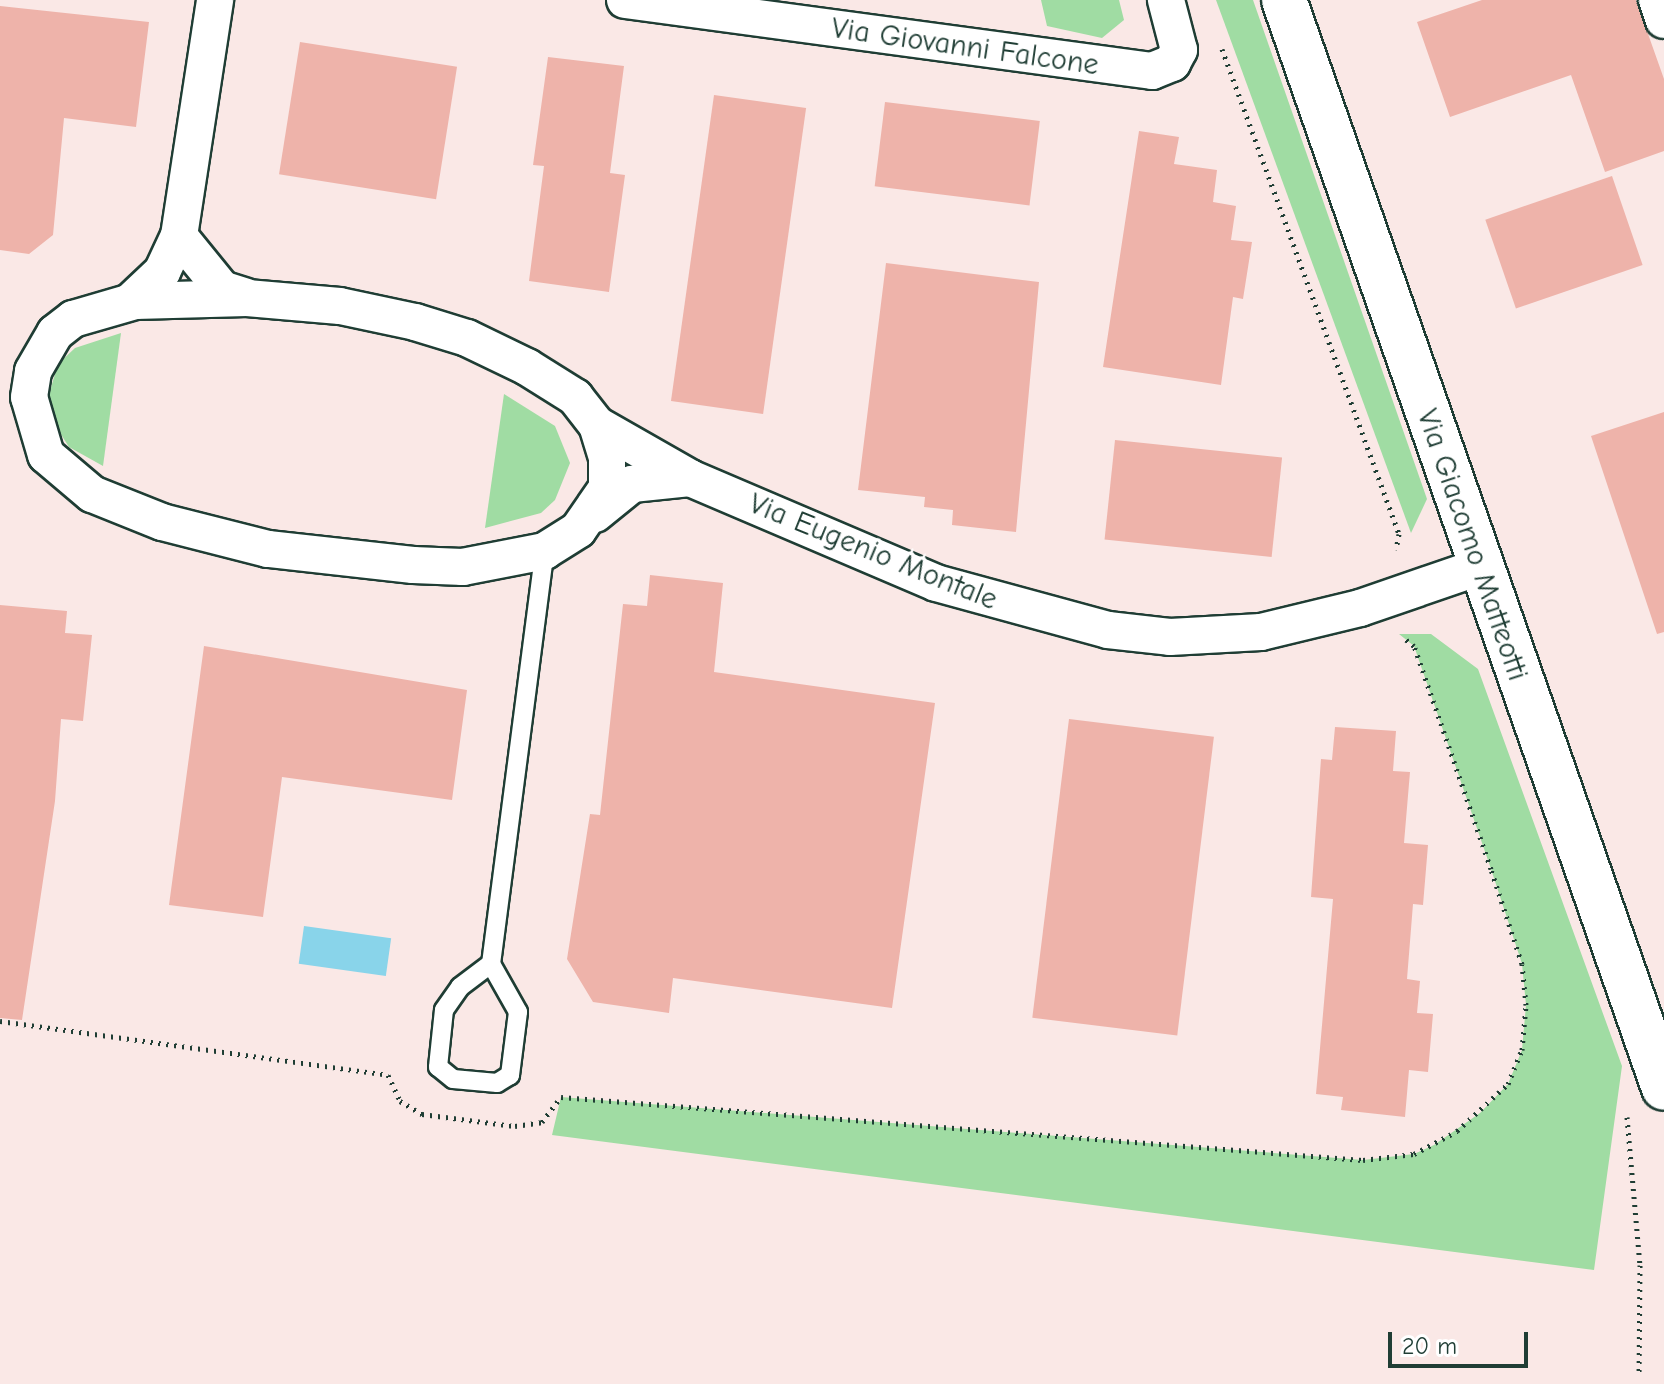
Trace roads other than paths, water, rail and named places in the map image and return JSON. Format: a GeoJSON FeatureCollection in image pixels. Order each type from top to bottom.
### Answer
{"type":"FeatureCollection","features":[{"type":"Feature","properties":{"kind":"main road","name":"Via Giacomo Matteotti"},"geometry":{"type":"LineString","coordinates":[[1284,0],[1479,567],[1658,1072]]}},
{"type":"Feature","properties":{"kind":"street"},"geometry":{"type":"LineString","coordinates":[[130,302],[162,272],[179,236],[215,0]]}},
{"type":"Feature","properties":{"kind":"street","name":"Via Giovanni Falcone"},"geometry":{"type":"LineString","coordinates":[[625,0],[1152,71],[1172,63],[1180,44],[1166,0]]}},
{"type":"Feature","properties":{"kind":"street"},"geometry":{"type":"LineString","coordinates":[[1657,0],[1664,20]]}},
{"type":"Feature","properties":{"kind":"street"},"geometry":{"type":"LineString","coordinates":[[179,236],[222,289],[247,298]]}},
{"type":"Feature","properties":{"kind":"street","name":"Via Eugenio Montale"},"geometry":{"type":"LineString","coordinates":[[587,520],[607,488],[607,458],[597,425],[575,397],[467,338],[340,306],[247,298],[130,302],[73,319],[55,333],[33,371],[29,397],[46,455],[92,494],[162,522],[325,558],[463,567],[545,551],[587,520],[632,484],[690,478]]}},
{"type":"Feature","properties":{"kind":"street","name":"Via Eugenio Montale"},"geometry":{"type":"LineString","coordinates":[[597,425],[690,478],[936,583],[1047,618],[1124,632],[1170,637],[1261,632],[1360,608],[1479,567]]}},
{"type":"Feature","properties":{"kind":"lane"},"geometry":{"type":"LineString","coordinates":[[491,964],[460,987],[444,1010],[438,1067],[453,1079],[497,1083],[510,1075],[518,1012],[491,964],[545,551]]}},
{"type":"Feature","properties":{"kind":"water"},"geometry":{"type":"Polygon","coordinates":[[[304,926],[391,938],[386,976],[299,964],[304,926]]]}}]}
